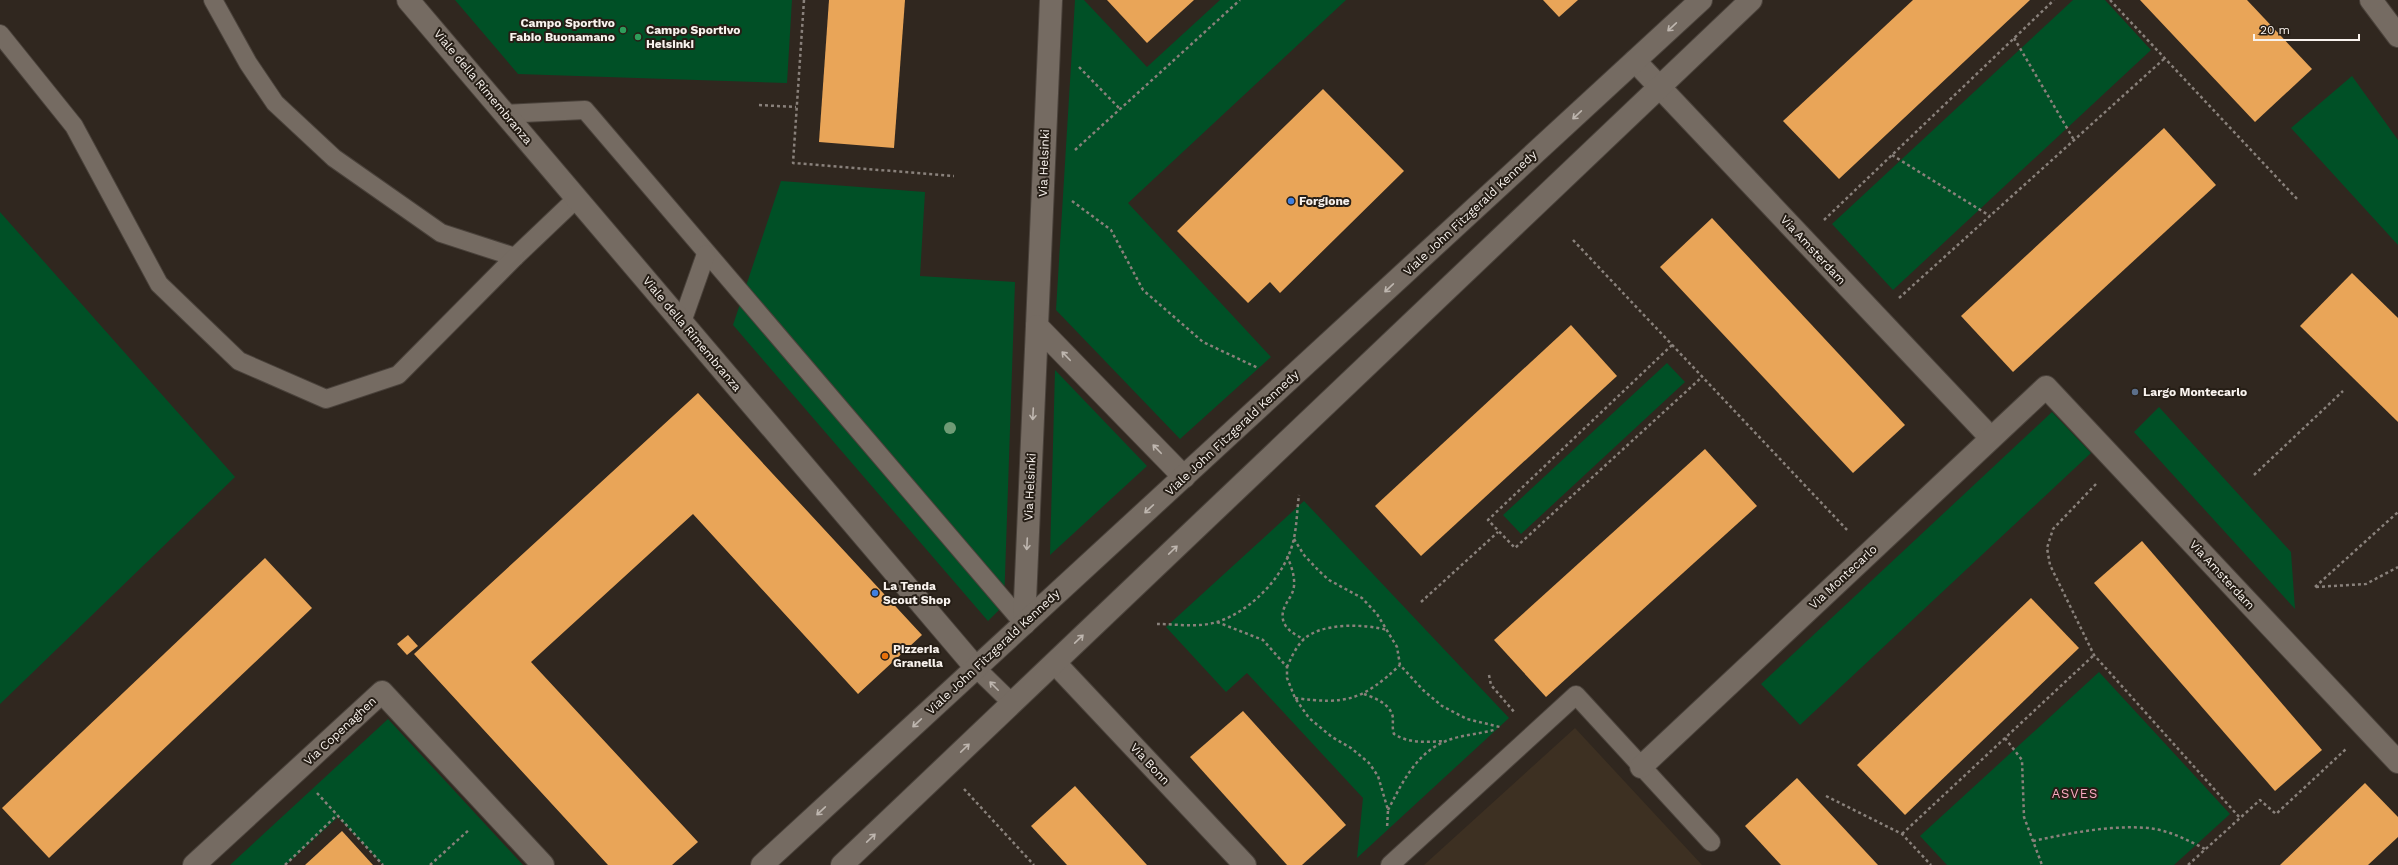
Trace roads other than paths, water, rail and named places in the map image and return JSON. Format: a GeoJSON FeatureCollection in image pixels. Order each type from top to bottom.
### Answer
{"type":"FeatureCollection","features":[{"type":"Feature","properties":{"kind":"street","name":"Viale della Rimembranza"},"geometry":{"type":"LineString","coordinates":[[408,0],[976,668]]}},
{"type":"Feature","properties":{"kind":"street","name":"Via Helsinki"},"geometry":{"type":"LineString","coordinates":[[1024,624],[1051,0]]}},
{"type":"Feature","properties":{"kind":"street","name":"Viale John Fitzgerald Kennedy"},"geometry":{"type":"LineString","coordinates":[[762,865],[1701,0]]}},
{"type":"Feature","properties":{"kind":"street"},"geometry":{"type":"LineString","coordinates":[[842,865],[1751,0]]}},
{"type":"Feature","properties":{"kind":"street"},"geometry":{"type":"LineString","coordinates":[[2371,0],[2398,36]]}},
{"type":"Feature","properties":{"kind":"street","name":"Via Amsterdam"},"geometry":{"type":"LineString","coordinates":[[1635,61],[1991,438]]}},
{"type":"Feature","properties":{"kind":"street"},"geometry":{"type":"LineString","coordinates":[[1037,326],[1184,477]]}},
{"type":"Feature","properties":{"kind":"street","name":"Via Amsterdam"},"geometry":{"type":"LineString","coordinates":[[2046,387],[2398,762]]}},
{"type":"Feature","properties":{"kind":"street","name":"Via Montecarlo"},"geometry":{"type":"LineString","coordinates":[[1641,767],[2046,387]]}},
{"type":"Feature","properties":{"kind":"street","name":"Via Bonn"},"geometry":{"type":"LineString","coordinates":[[1055,663],[1245,865]]}},
{"type":"Feature","properties":{"kind":"street","name":"Via Copenaghen"},"geometry":{"type":"LineString","coordinates":[[194,865],[382,692],[543,865]]}},
{"type":"Feature","properties":{"kind":"lane"},"geometry":{"type":"LineString","coordinates":[[213,0],[248,63],[275,103],[334,158],[441,233],[515,257]]}},
{"type":"Feature","properties":{"kind":"lane"},"geometry":{"type":"LineString","coordinates":[[0,34],[74,126],[159,284],[239,360],[326,400],[398,375],[515,257],[577,198]]}},
{"type":"Feature","properties":{"kind":"lane"},"geometry":{"type":"LineString","coordinates":[[505,114],[585,110],[706,254],[1024,624]]}},
{"type":"Feature","properties":{"kind":"lane"},"geometry":{"type":"LineString","coordinates":[[682,322],[706,254]]}},
{"type":"Feature","properties":{"kind":"lane"},"geometry":{"type":"LineString","coordinates":[[976,668],[1012,703]]}},
{"type":"Feature","properties":{"kind":"lane"},"geometry":{"type":"LineString","coordinates":[[1390,865],[1576,696],[1711,842]]}},
{"type":"Feature","properties":{"kind":"place","name":"Campo Sportivo Fabio Buonamano"},"geometry":{"type":"Point","coordinates":[623,30]}},
{"type":"Feature","properties":{"kind":"place","name":"Campo Sportivo Helsinki"},"geometry":{"type":"Point","coordinates":[638,37]}},
{"type":"Feature","properties":{"kind":"place","name":"Forgione"},"geometry":{"type":"Point","coordinates":[1291,201]}},
{"type":"Feature","properties":{"kind":"place","name":"Largo Montecarlo"},"geometry":{"type":"Point","coordinates":[2135,392]}},
{"type":"Feature","properties":{"kind":"place","name":"La Tenda Scout Shop"},"geometry":{"type":"Point","coordinates":[875,593]}},
{"type":"Feature","properties":{"kind":"place","name":"Pizzeria Granella"},"geometry":{"type":"Point","coordinates":[885,656]}},
{"type":"Feature","properties":{"kind":"district","name":"ASVES"},"geometry":{"type":"Point","coordinates":[2075,793]}}]}
